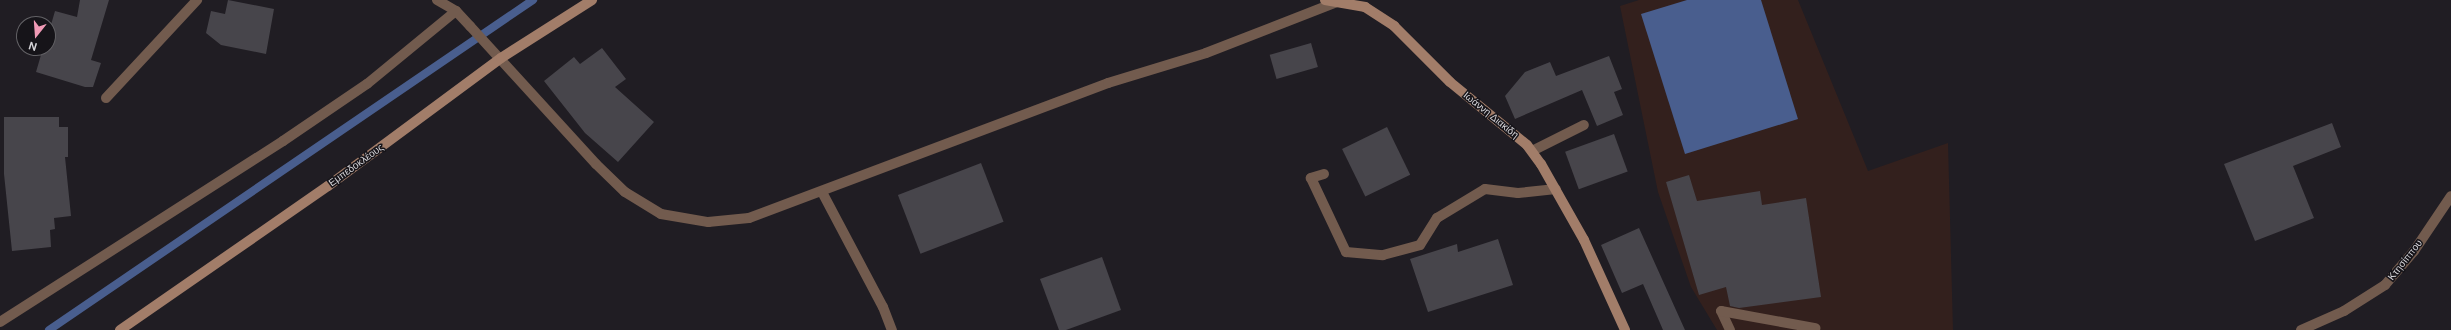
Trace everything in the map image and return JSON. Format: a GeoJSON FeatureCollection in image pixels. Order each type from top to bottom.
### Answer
{"type":"FeatureCollection","features":[{"type":"Feature","properties":{"kind":"street"},"geometry":{"type":"LineString","coordinates":[[106,98],[197,0]]}},
{"type":"Feature","properties":{"kind":"street"},"geometry":{"type":"LineString","coordinates":[[437,0],[456,11],[501,58],[596,164],[625,192],[661,214],[708,222],[749,218],[822,192],[1108,83],[1206,53],[1328,1],[1344,0]]}},
{"type":"Feature","properties":{"kind":"street","name":"Εμπεδοκλέους"},"geometry":{"type":"LineString","coordinates":[[120,330],[328,186],[501,58],[592,0]]}},
{"type":"Feature","properties":{"kind":"street","name":"Ιωάννη Διακίδη"},"geometry":{"type":"LineString","coordinates":[[1328,1],[1365,7],[1394,26],[1450,82],[1516,134],[1532,151],[1556,189],[1584,240],[1625,330]]}},
{"type":"Feature","properties":{"kind":"street"},"geometry":{"type":"LineString","coordinates":[[0,322],[283,141],[367,84],[456,11]]}},
{"type":"Feature","properties":{"kind":"street"},"geometry":{"type":"LineString","coordinates":[[1532,151],[1584,125]]}},
{"type":"Feature","properties":{"kind":"street"},"geometry":{"type":"LineString","coordinates":[[1324,174],[1311,178],[1346,252],[1383,255],[1420,245],[1437,218],[1485,189],[1518,193],[1556,189]]}},
{"type":"Feature","properties":{"kind":"street"},"geometry":{"type":"LineString","coordinates":[[822,192],[883,308],[892,330]]}},
{"type":"Feature","properties":{"kind":"street","name":"Κτησίππου"},"geometry":{"type":"LineString","coordinates":[[2301,330],[2344,311],[2385,285],[2414,251],[2451,196]]}},
{"type":"Feature","properties":{"kind":"street"},"geometry":{"type":"LineString","coordinates":[[1730,330],[1721,311],[1815,328]]}},
{"type":"Feature","properties":{"kind":"shaded area"},"geometry":{"type":"Polygon","coordinates":[[[1639,0],[1798,0],[1868,171],[1948,143],[1953,330],[1717,330],[1691,287],[1658,192],[1620,6],[1639,0]]]}},
{"type":"Feature","properties":{"kind":"water"},"geometry":{"type":"Polygon","coordinates":[[[1687,0],[1761,0],[1798,119],[1685,154],[1641,14],[1687,0]]]}},
{"type":"Feature","properties":{"kind":"building"},"geometry":{"type":"Polygon","coordinates":[[[80,0],[109,0],[91,60],[101,63],[93,87],[85,87],[36,72],[41,56],[56,56],[56,16],[54,16],[55,11],[77,17],[80,0]]]}},
{"type":"Feature","properties":{"kind":"building"},"geometry":{"type":"Polygon","coordinates":[[[228,0],[274,9],[266,54],[221,45],[206,33],[211,11],[225,14],[228,0]]]}},
{"type":"Feature","properties":{"kind":"building"},"geometry":{"type":"Polygon","coordinates":[[[1311,43],[1318,67],[1277,79],[1270,55],[1311,43]]]}},
{"type":"Feature","properties":{"kind":"building"},"geometry":{"type":"Polygon","coordinates":[[[602,48],[626,79],[615,87],[654,122],[618,162],[585,133],[544,81],[574,57],[580,64],[602,48]]]}},
{"type":"Feature","properties":{"kind":"building"},"geometry":{"type":"Polygon","coordinates":[[[1609,56],[1622,89],[1614,92],[1623,115],[1597,126],[1582,90],[1515,119],[1505,96],[1525,72],[1550,62],[1556,76],[1609,56]]]}},
{"type":"Feature","properties":{"kind":"building"},"geometry":{"type":"Polygon","coordinates":[[[4,117],[59,117],[59,127],[68,127],[68,157],[65,157],[71,216],[54,218],[55,229],[50,230],[51,247],[12,251],[4,174],[4,117]]]}},
{"type":"Feature","properties":{"kind":"building"},"geometry":{"type":"Polygon","coordinates":[[[2332,123],[2341,147],[2293,166],[2314,218],[2255,241],[2224,164],[2332,123]]]}},
{"type":"Feature","properties":{"kind":"building"},"geometry":{"type":"Polygon","coordinates":[[[1387,127],[1410,175],[1365,197],[1342,149],[1387,127]]]}},
{"type":"Feature","properties":{"kind":"building"},"geometry":{"type":"Polygon","coordinates":[[[1614,134],[1628,172],[1579,189],[1565,152],[1614,134]]]}},
{"type":"Feature","properties":{"kind":"building"},"geometry":{"type":"Polygon","coordinates":[[[981,163],[1004,222],[920,254],[898,195],[981,163]]]}},
{"type":"Feature","properties":{"kind":"building"},"geometry":{"type":"Polygon","coordinates":[[[1689,175],[1697,201],[1760,191],[1762,205],[1806,198],[1821,297],[1739,308],[1730,306],[1726,287],[1699,295],[1666,182],[1689,175]]]}},
{"type":"Feature","properties":{"kind":"building"},"geometry":{"type":"Polygon","coordinates":[[[1639,228],[1685,330],[1663,330],[1643,284],[1622,293],[1601,245],[1639,228]]]}},
{"type":"Feature","properties":{"kind":"building"},"geometry":{"type":"Polygon","coordinates":[[[1498,239],[1513,285],[1428,312],[1410,259],[1457,244],[1458,252],[1498,239]]]}},
{"type":"Feature","properties":{"kind":"building"},"geometry":{"type":"Polygon","coordinates":[[[1102,257],[1121,310],[1066,330],[1059,330],[1040,279],[1102,257]]]}},
{"type":"Feature","properties":{"kind":"waterway"},"geometry":{"type":"LineString","coordinates":[[49,330],[533,0]]}}]}
